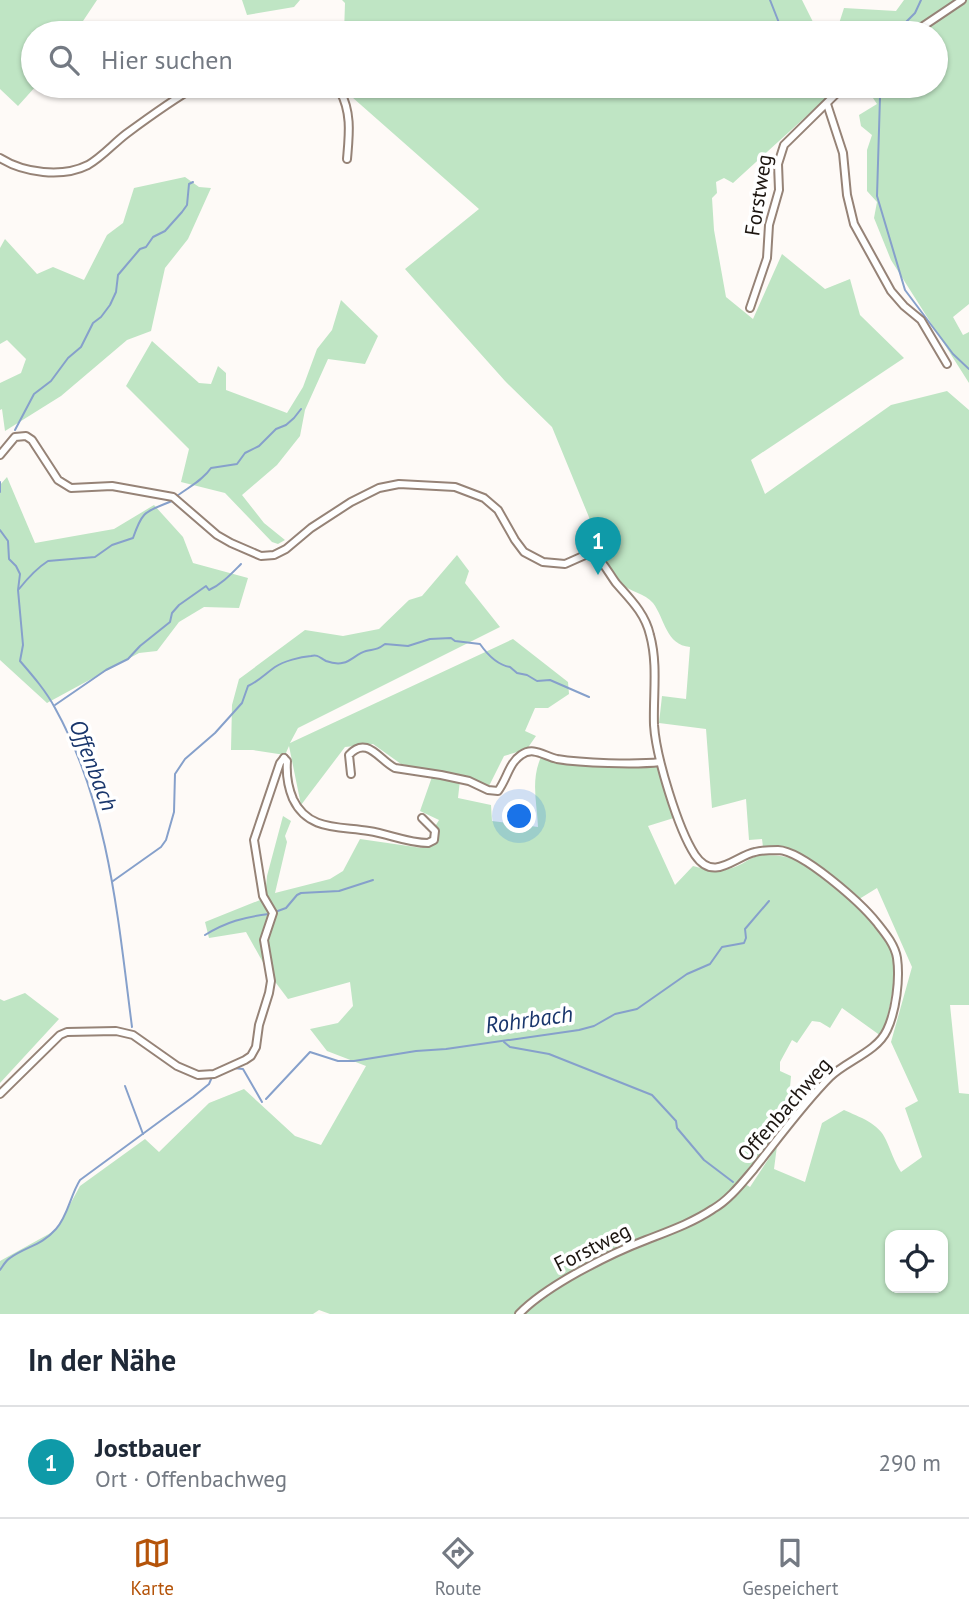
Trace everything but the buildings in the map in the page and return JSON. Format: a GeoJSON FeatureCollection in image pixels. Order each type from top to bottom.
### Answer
{"type":"FeatureCollection","features":[{"type":"Feature","properties":{"kind":"street"},"geometry":{"type":"LineString","coordinates":[[931,21],[962,0]]}},
{"type":"Feature","properties":{"kind":"street"},"geometry":{"type":"LineString","coordinates":[[0,158],[24,169],[40,172],[69,170],[87,165],[176,98]]}},
{"type":"Feature","properties":{"kind":"street"},"geometry":{"type":"LineString","coordinates":[[343,98],[348,110],[347,159]]}},
{"type":"Feature","properties":{"kind":"street","name":"Forstweg"},"geometry":{"type":"LineString","coordinates":[[750,308],[766,258],[769,225],[779,190],[780,154],[788,139],[833,98]]}},
{"type":"Feature","properties":{"kind":"street"},"geometry":{"type":"LineString","coordinates":[[827,104],[843,153],[847,195],[854,224],[891,291],[921,320],[947,364]]}},
{"type":"Feature","properties":{"kind":"street","name":"Offenbachweg"},"geometry":{"type":"LineString","coordinates":[[0,454],[15,437],[26,436],[32,440],[58,480],[71,488],[79,490],[111,486],[173,497],[217,535],[261,556],[281,552],[351,502],[391,484],[455,487],[484,498],[498,510],[527,555],[549,564],[570,563],[592,552],[601,559],[614,580],[639,610],[650,634],[655,663],[655,729],[660,762],[683,832],[700,862],[713,867],[723,867],[756,851],[777,850],[800,856],[876,921],[894,947],[897,958],[893,1009],[884,1035],[831,1076],[743,1182],[716,1208],[689,1223]]}},
{"type":"Feature","properties":{"kind":"street"},"geometry":{"type":"LineString","coordinates":[[351,774],[349,755],[362,747],[375,751],[395,768],[469,781],[493,792],[498,791],[507,779],[514,761],[529,751],[558,759],[660,762]]}},
{"type":"Feature","properties":{"kind":"street"},"geometry":{"type":"LineString","coordinates":[[0,1094],[67,1031],[116,1031],[133,1035],[177,1066],[198,1075],[214,1073],[251,1056],[256,1047],[259,1025],[271,986],[264,940],[273,913],[263,896],[254,840],[283,758],[287,761],[288,783],[295,802],[306,818],[318,824],[428,843],[434,839],[435,831],[422,818]]}},
{"type":"Feature","properties":{"kind":"street","name":"Forstweg"},"geometry":{"type":"LineString","coordinates":[[519,1314],[544,1292],[622,1250],[689,1223]]}},
{"type":"Feature","properties":{"kind":"green space"},"geometry":{"type":"Polygon","coordinates":[[[0,0],[97,0],[83,21],[21,21],[21,98],[25,98],[18,106],[0,89],[0,0]]]}},
{"type":"Feature","properties":{"kind":"green space"},"geometry":{"type":"Polygon","coordinates":[[[242,0],[300,0],[294,7],[247,15],[242,0]]]}},
{"type":"Feature","properties":{"kind":"green space"},"geometry":{"type":"Polygon","coordinates":[[[342,0],[802,0],[812,21],[344,21],[345,3],[342,0]]]}},
{"type":"Feature","properties":{"kind":"green space"},"geometry":{"type":"Polygon","coordinates":[[[904,0],[969,0],[969,304],[953,317],[963,335],[969,332],[969,383],[891,260],[874,218],[877,202],[867,191],[867,150],[872,135],[861,126],[859,115],[877,104],[873,98],[948,98],[948,21],[840,21],[844,8],[896,11],[904,0]]]}},
{"type":"Feature","properties":{"kind":"green space"},"geometry":{"type":"Polygon","coordinates":[[[353,98],[828,98],[733,183],[724,178],[716,182],[717,193],[712,198],[714,230],[726,297],[753,319],[782,254],[825,289],[850,279],[860,315],[904,358],[751,460],[765,494],[891,405],[947,391],[969,410],[969,1005],[950,1005],[959,1093],[969,1094],[969,1314],[330,1314],[319,1310],[313,1314],[0,1314],[0,1261],[56,1230],[80,1186],[145,1139],[159,1152],[209,1103],[244,1089],[295,1136],[321,1145],[366,1066],[327,1051],[310,1029],[338,1023],[353,1006],[350,982],[288,999],[270,975],[246,932],[209,938],[205,922],[265,898],[267,876],[283,816],[291,821],[285,836],[287,842],[275,893],[330,879],[343,871],[360,839],[422,848],[439,820],[420,811],[433,774],[460,780],[458,798],[491,805],[492,821],[538,827],[535,782],[542,755],[557,760],[659,766],[677,817],[648,826],[675,885],[693,866],[709,870],[730,869],[760,855],[795,859],[820,872],[845,894],[871,921],[889,947],[894,966],[893,986],[881,1036],[842,1008],[830,1028],[812,1021],[797,1043],[792,1040],[780,1062],[780,1071],[791,1076],[790,1087],[810,1097],[742,1182],[750,1187],[777,1146],[774,1169],[805,1182],[822,1123],[844,1110],[879,1129],[901,1172],[922,1157],[905,1108],[918,1101],[891,1042],[912,967],[877,888],[856,901],[804,856],[778,848],[763,847],[762,839],[749,840],[746,799],[712,808],[706,729],[659,723],[662,696],[686,699],[690,647],[676,642],[653,603],[620,583],[596,553],[600,544],[552,427],[505,381],[405,269],[479,209],[353,98]]]}},
{"type":"Feature","properties":{"kind":"green space"},"geometry":{"type":"Polygon","coordinates":[[[185,177],[199,187],[211,188],[188,239],[165,268],[151,331],[127,340],[61,396],[5,431],[2,409],[0,410],[0,383],[21,373],[26,359],[7,340],[0,344],[0,248],[5,239],[37,274],[53,267],[84,280],[107,235],[123,223],[134,188],[185,177]]]}},
{"type":"Feature","properties":{"kind":"green space"},"geometry":{"type":"Polygon","coordinates":[[[341,300],[378,336],[365,364],[328,359],[305,410],[300,436],[277,465],[242,495],[264,523],[285,540],[278,544],[272,542],[225,493],[181,482],[189,449],[126,386],[152,341],[199,383],[211,384],[218,366],[226,373],[226,390],[287,413],[303,387],[317,349],[332,330],[341,300]]]}},
{"type":"Feature","properties":{"kind":"green space"},"geometry":{"type":"Polygon","coordinates":[[[7,477],[35,543],[114,529],[154,505],[183,537],[193,563],[248,578],[239,608],[204,607],[179,622],[157,651],[139,653],[47,703],[0,660],[0,485],[7,477]]]}},
{"type":"Feature","properties":{"kind":"green space"},"geometry":{"type":"Polygon","coordinates":[[[457,555],[469,571],[465,583],[500,627],[298,728],[290,743],[513,639],[568,682],[569,694],[548,708],[535,708],[525,731],[536,736],[527,749],[504,756],[489,786],[460,776],[401,764],[373,744],[345,747],[301,805],[289,746],[285,755],[231,750],[232,705],[239,679],[305,630],[343,636],[379,629],[409,600],[422,596],[457,555]]]}},
{"type":"Feature","properties":{"kind":"green space"},"geometry":{"type":"Polygon","coordinates":[[[25,993],[59,1019],[0,1083],[0,999],[4,1001],[25,993]]]}},
{"type":"Feature","properties":{"kind":"waterway"},"geometry":{"type":"LineString","coordinates":[[770,0],[778,21]]}},
{"type":"Feature","properties":{"kind":"waterway"},"geometry":{"type":"LineString","coordinates":[[907,21],[915,13],[921,0]]}},
{"type":"Feature","properties":{"kind":"waterway"},"geometry":{"type":"LineString","coordinates":[[880,98],[877,196],[905,290],[953,354],[969,369]]}},
{"type":"Feature","properties":{"kind":"waterway","name":"Offenbach"},"geometry":{"type":"LineString","coordinates":[[15,430],[34,394],[51,381],[68,358],[81,347],[93,323],[110,305],[116,292],[118,275],[140,249],[146,247],[153,237],[165,231],[182,212],[187,205],[189,184],[193,182]]}},
{"type":"Feature","properties":{"kind":"waterway"},"geometry":{"type":"LineString","coordinates":[[177,496],[200,480],[211,468],[237,464],[245,453],[259,446],[276,429],[286,425],[301,409]]}},
{"type":"Feature","properties":{"kind":"waterway","name":"Offenbach"},"geometry":{"type":"LineString","coordinates":[[0,482],[0,492]]}},
{"type":"Feature","properties":{"kind":"waterway"},"geometry":{"type":"LineString","coordinates":[[19,589],[48,561],[95,557],[112,545],[133,538],[146,513],[172,501]]}},
{"type":"Feature","properties":{"kind":"waterway","name":"Offenbach"},"geometry":{"type":"LineString","coordinates":[[0,530],[8,541],[9,559],[20,574],[18,590],[23,645],[20,661],[51,702],[73,745],[99,823],[116,904],[132,1027]]}},
{"type":"Feature","properties":{"kind":"waterway"},"geometry":{"type":"LineString","coordinates":[[55,705],[106,670],[128,659],[170,622],[172,613],[179,605],[206,586],[209,590],[218,585],[241,564]]}},
{"type":"Feature","properties":{"kind":"waterway"},"geometry":{"type":"LineString","coordinates":[[113,881],[161,847],[166,840],[174,812],[175,774],[185,759],[215,733],[242,703],[248,686],[283,663],[315,656],[340,663],[385,644],[408,646],[430,639],[451,638],[455,641],[480,644],[493,658],[517,673],[537,681],[550,680],[589,697]]}},
{"type":"Feature","properties":{"kind":"waterway"},"geometry":{"type":"LineString","coordinates":[[275,912],[286,908],[301,893],[339,891],[373,880]]}},
{"type":"Feature","properties":{"kind":"waterway","name":"Rohrbach"},"geometry":{"type":"LineString","coordinates":[[266,1099],[310,1052],[338,1061],[354,1061],[594,1026],[615,1014],[637,1009],[687,974],[710,964],[722,947],[744,943],[745,929],[769,901]]}},
{"type":"Feature","properties":{"kind":"waterway"},"geometry":{"type":"LineString","coordinates":[[205,935],[235,921],[269,914]]}},
{"type":"Feature","properties":{"kind":"waterway"},"geometry":{"type":"LineString","coordinates":[[504,1042],[510,1047],[549,1054],[652,1095],[676,1121],[677,1128],[704,1160],[733,1182]]}},
{"type":"Feature","properties":{"kind":"waterway","name":"Rohrbach"},"geometry":{"type":"LineString","coordinates":[[233,1068],[243,1069],[262,1102]]}},
{"type":"Feature","properties":{"kind":"waterway","name":"Rohrbach"},"geometry":{"type":"LineString","coordinates":[[0,1270],[9,1259],[45,1239],[56,1229],[80,1180],[193,1097],[209,1084],[212,1077]]}},
{"type":"Feature","properties":{"kind":"waterway","name":"Offenbach"},"geometry":{"type":"LineString","coordinates":[[125,1086],[143,1134]]}},
{"type":"Feature","properties":{"kind":"place","name":"Jostbauer"},"geometry":{"type":"Point","coordinates":[598,575]}}]}
